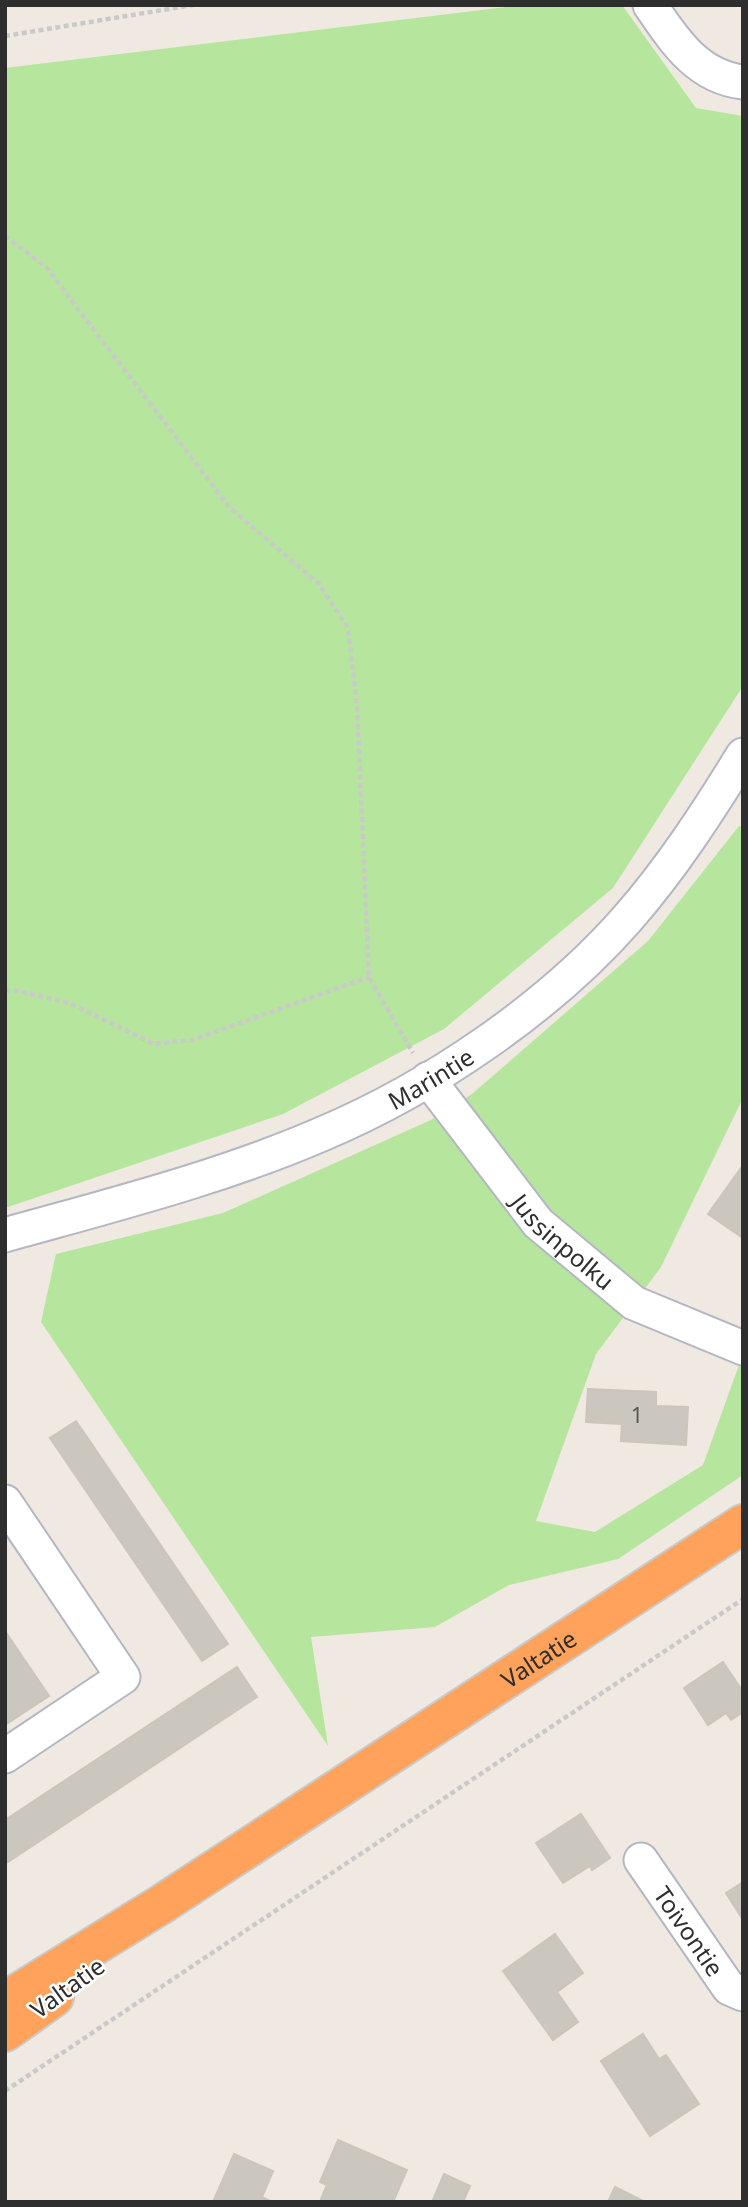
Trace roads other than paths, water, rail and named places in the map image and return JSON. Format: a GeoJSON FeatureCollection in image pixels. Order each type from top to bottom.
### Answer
{"type":"FeatureCollection","features":[{"type":"Feature","properties":{"kind":"highway","name":"Valtatie"},"geometry":{"type":"LineString","coordinates":[[5,2001],[162,1905],[743,1524]]}},
{"type":"Feature","properties":{"kind":"highway","name":"Valtatie"},"geometry":{"type":"LineString","coordinates":[[5,2032],[332,1793]]}},
{"type":"Feature","properties":{"kind":"street"},"geometry":{"type":"LineString","coordinates":[[650,5],[684,53],[705,69],[728,80],[743,82]]}},
{"type":"Feature","properties":{"kind":"street","name":"Marintie"},"geometry":{"type":"LineString","coordinates":[[5,1236],[205,1178],[269,1155],[324,1134],[428,1079],[514,1020],[584,963],[668,869],[741,763]]}},
{"type":"Feature","properties":{"kind":"street","name":"Jussinpolku"},"geometry":{"type":"LineString","coordinates":[[428,1079],[538,1223],[634,1303],[743,1348]]}},
{"type":"Feature","properties":{"kind":"street"},"geometry":{"type":"LineString","coordinates":[[5,1502],[123,1677],[5,1756]]}},
{"type":"Feature","properties":{"kind":"street","name":"Toivontie"},"geometry":{"type":"LineString","coordinates":[[641,1860],[729,1988],[743,1994]]}}]}
